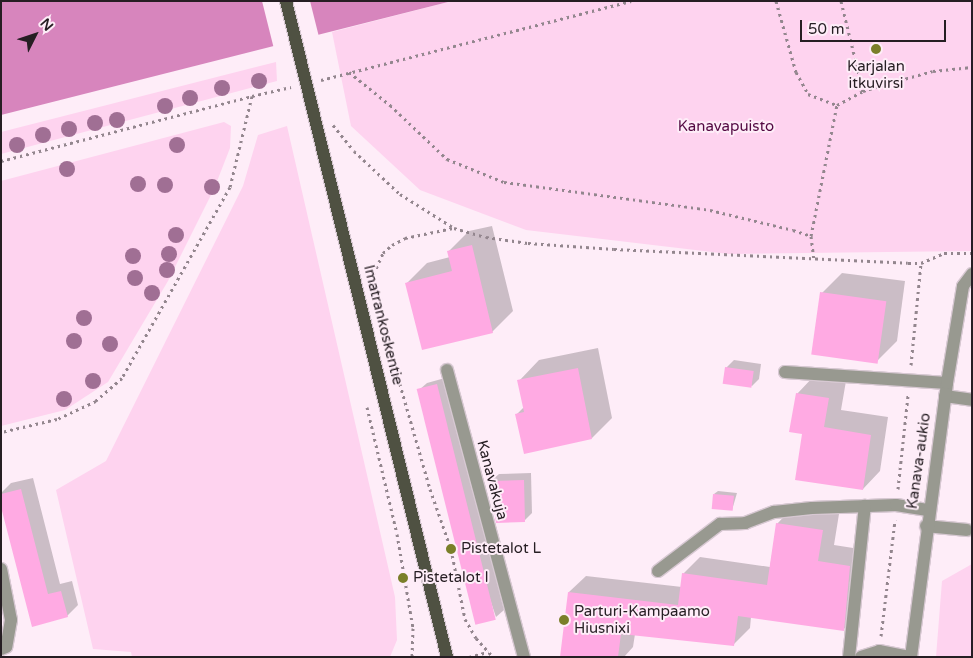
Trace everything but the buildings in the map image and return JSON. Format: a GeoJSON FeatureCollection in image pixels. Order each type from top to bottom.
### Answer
{"type":"FeatureCollection","features":[{"type":"Feature","properties":{"kind":"main road","name":"Imatrankoskentie"},"geometry":{"type":"LineString","coordinates":[[286,1],[447,657]]}},
{"type":"Feature","properties":{"kind":"street","name":"Kanava-aukio"},"geometry":{"type":"LineString","coordinates":[[861,657],[879,651],[911,657],[928,510],[946,383],[963,286],[972,274]]}},
{"type":"Feature","properties":{"kind":"street","name":"Kanavakuja"},"geometry":{"type":"LineString","coordinates":[[446,370],[524,657]]}},
{"type":"Feature","properties":{"kind":"street"},"geometry":{"type":"LineString","coordinates":[[785,372],[910,379],[946,383]]}},
{"type":"Feature","properties":{"kind":"street"},"geometry":{"type":"LineString","coordinates":[[945,396],[972,400]]}},
{"type":"Feature","properties":{"kind":"street"},"geometry":{"type":"LineString","coordinates":[[658,572],[720,524],[745,523],[774,512],[896,505],[928,510]]}},
{"type":"Feature","properties":{"kind":"street"},"geometry":{"type":"LineString","coordinates":[[850,657],[865,506]]}},
{"type":"Feature","properties":{"kind":"street"},"geometry":{"type":"LineString","coordinates":[[926,526],[968,530]]}},
{"type":"Feature","properties":{"kind":"street"},"geometry":{"type":"LineString","coordinates":[[1,569],[11,620],[6,646],[1,649]]}},
{"type":"Feature","properties":{"kind":"path"},"geometry":{"type":"LineString","coordinates":[[322,80],[631,1]]}},
{"type":"Feature","properties":{"kind":"path"},"geometry":{"type":"LineString","coordinates":[[776,1],[796,72],[808,94],[837,105]]}},
{"type":"Feature","properties":{"kind":"path"},"geometry":{"type":"LineString","coordinates":[[841,1],[862,91]]}},
{"type":"Feature","properties":{"kind":"path"},"geometry":{"type":"LineString","coordinates":[[814,259],[811,236],[837,105],[862,91],[933,71],[972,67]]}},
{"type":"Feature","properties":{"kind":"path"},"geometry":{"type":"LineString","coordinates":[[349,72],[390,105],[447,159],[504,182],[710,210],[811,236]]}},
{"type":"Feature","properties":{"kind":"path"},"geometry":{"type":"LineString","coordinates":[[288,82],[292,97]]}},
{"type":"Feature","properties":{"kind":"path"},"geometry":{"type":"LineString","coordinates":[[1,161],[252,96],[290,88]]}},
{"type":"Feature","properties":{"kind":"path"},"geometry":{"type":"LineString","coordinates":[[1,432],[58,419],[96,400],[122,378],[230,187],[252,96]]}},
{"type":"Feature","properties":{"kind":"path"},"geometry":{"type":"LineString","coordinates":[[337,143],[333,124],[354,151],[393,189],[454,228],[528,243],[921,263],[944,253],[972,253]]}},
{"type":"Feature","properties":{"kind":"path"},"geometry":{"type":"LineString","coordinates":[[368,273],[371,282],[383,252],[404,238],[454,228]]}},
{"type":"Feature","properties":{"kind":"path"},"geometry":{"type":"LineString","coordinates":[[879,651],[910,379],[921,263]]}},
{"type":"Feature","properties":{"kind":"path"},"geometry":{"type":"LineString","coordinates":[[387,338],[430,489],[451,548],[465,619],[493,657]]}},
{"type":"Feature","properties":{"kind":"path"},"geometry":{"type":"LineString","coordinates":[[366,400],[397,534],[413,628],[412,657]]}},
{"type":"Feature","properties":{"kind":"path"},"geometry":{"type":"LineString","coordinates":[[468,657],[488,652]]}},
{"type":"Feature","properties":{"kind":"green space","name":"Kanavapuisto"},"geometry":{"type":"Polygon","coordinates":[[[452,1],[972,1],[972,251],[729,254],[526,230],[420,190],[351,126],[332,32],[452,1]]]}},
{"type":"Feature","properties":{"kind":"green space"},"geometry":{"type":"Polygon","coordinates":[[[276,62],[277,81],[1,154],[1,132],[276,62]]]}},
{"type":"Feature","properties":{"kind":"green space"},"geometry":{"type":"Polygon","coordinates":[[[224,122],[231,126],[230,148],[214,189],[168,281],[108,382],[65,410],[1,426],[1,181],[224,122]]]}},
{"type":"Feature","properties":{"kind":"green space"},"geometry":{"type":"Polygon","coordinates":[[[287,126],[395,597],[397,640],[390,657],[132,657],[131,652],[93,649],[56,490],[106,461],[243,186],[258,135],[287,126]]]}},
{"type":"Feature","properties":{"kind":"green space"},"geometry":{"type":"Polygon","coordinates":[[[972,564],[972,657],[936,657],[942,581],[972,564]]]}},
{"type":"Feature","properties":{"kind":"shaded area"},"geometry":{"type":"Polygon","coordinates":[[[1,1],[452,1],[1,115],[1,1]]]}},
{"type":"Feature","properties":{"kind":"pier"},"geometry":{"type":"Polygon","coordinates":[[[262,1],[310,1],[319,37],[274,49],[262,1]]]}},
{"type":"Feature","properties":{"kind":"place","name":"Karjalan itkuvirsi"},"geometry":{"type":"Point","coordinates":[876,49]}},
{"type":"Feature","properties":{"kind":"place","name":"Pistetalot L"},"geometry":{"type":"Point","coordinates":[451,549]}},
{"type":"Feature","properties":{"kind":"place","name":"Pistetalot I"},"geometry":{"type":"Point","coordinates":[403,578]}},
{"type":"Feature","properties":{"kind":"place","name":"Parturi-Kampaamo Hiusnixi"},"geometry":{"type":"Point","coordinates":[564,620]}}]}
